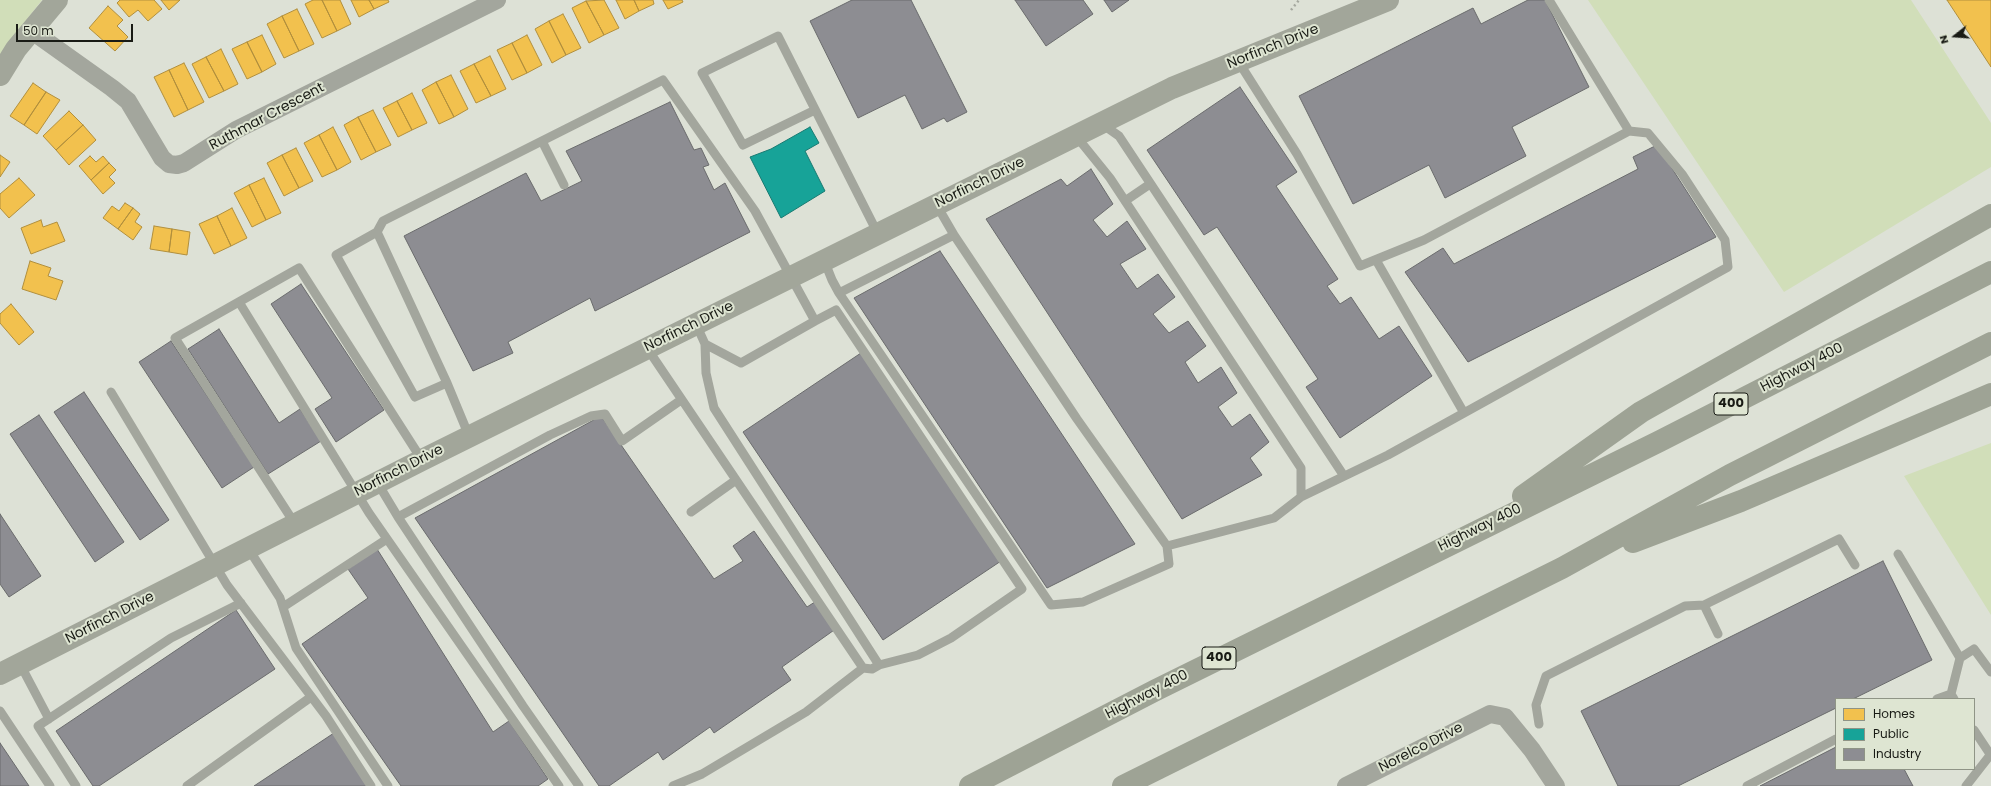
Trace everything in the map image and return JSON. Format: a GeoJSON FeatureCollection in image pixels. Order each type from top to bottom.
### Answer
{"type":"FeatureCollection","features":[{"type":"Feature","properties":{"kind":"highway"},"geometry":{"type":"LineString","coordinates":[[1469,533],[1641,412],[1991,215]]}},
{"type":"Feature","properties":{"kind":"highway","name":"Highway 400"},"geometry":{"type":"LineString","coordinates":[[970,786],[1156,690],[1469,533],[1674,433],[1991,272]]}},
{"type":"Feature","properties":{"kind":"highway"},"geometry":{"type":"LineString","coordinates":[[1124,786],[1562,568],[1730,475],[1991,343]]}},
{"type":"Feature","properties":{"kind":"highway"},"geometry":{"type":"LineString","coordinates":[[1562,568],[1741,501],[1991,394]]}},
{"type":"Feature","properties":{"kind":"street"},"geometry":{"type":"LineString","coordinates":[[0,75],[16,49],[57,0]]}},
{"type":"Feature","properties":{"kind":"street","name":"Ruthmar Crescent"},"geometry":{"type":"LineString","coordinates":[[32,31],[128,101],[162,158],[168,164],[177,165],[184,163],[236,130],[497,0]]}},
{"type":"Feature","properties":{"kind":"street","name":"Norfinch Drive"},"geometry":{"type":"LineString","coordinates":[[0,674],[469,436],[1172,88],[1388,0]]}},
{"type":"Feature","properties":{"kind":"street","name":"Norelco Drive"},"geometry":{"type":"LineString","coordinates":[[1346,786],[1490,714],[1498,714],[1505,717],[1532,750],[1556,786]]}},
{"type":"Feature","properties":{"kind":"lane"},"geometry":{"type":"LineString","coordinates":[[1548,0],[1629,131]]}},
{"type":"Feature","properties":{"kind":"lane"},"geometry":{"type":"LineString","coordinates":[[815,110],[743,145],[702,73],[778,36],[878,234]]}},
{"type":"Feature","properties":{"kind":"lane"},"geometry":{"type":"LineString","coordinates":[[1168,546],[1274,518],[1301,497],[1388,455],[1728,267],[1725,240],[1682,174],[1648,133],[1629,131],[1424,240],[1360,266],[1297,154],[1238,61]]}},
{"type":"Feature","properties":{"kind":"lane"},"geometry":{"type":"LineString","coordinates":[[447,383],[415,397],[336,255],[377,232],[383,221],[663,80],[755,211],[815,321]]}},
{"type":"Feature","properties":{"kind":"lane"},"geometry":{"type":"LineString","coordinates":[[1101,123],[1119,136],[1344,476]]}},
{"type":"Feature","properties":{"kind":"lane"},"geometry":{"type":"LineString","coordinates":[[1076,135],[1110,178],[1301,468],[1301,497]]}},
{"type":"Feature","properties":{"kind":"lane"},"geometry":{"type":"LineString","coordinates":[[542,141],[564,185]]}},
{"type":"Feature","properties":{"kind":"lane"},"geometry":{"type":"LineString","coordinates":[[1125,201],[1150,184]]}},
{"type":"Feature","properties":{"kind":"lane"},"geometry":{"type":"LineString","coordinates":[[824,260],[832,280],[846,304],[1051,605],[1083,602],[1169,564],[1168,546],[1073,413],[954,235],[936,204]]}},
{"type":"Feature","properties":{"kind":"lane"},"geometry":{"type":"LineString","coordinates":[[377,232],[447,383],[469,436]]}},
{"type":"Feature","properties":{"kind":"lane"},"geometry":{"type":"LineString","coordinates":[[839,293],[954,235]]}},
{"type":"Feature","properties":{"kind":"lane"},"geometry":{"type":"LineString","coordinates":[[1376,260],[1464,413]]}},
{"type":"Feature","properties":{"kind":"lane"},"geometry":{"type":"LineString","coordinates":[[295,524],[175,338],[298,268],[422,460]]}},
{"type":"Feature","properties":{"kind":"lane"},"geometry":{"type":"LineString","coordinates":[[239,302],[387,539],[559,786]]}},
{"type":"Feature","properties":{"kind":"lane"},"geometry":{"type":"LineString","coordinates":[[705,344],[741,363],[846,304]]}},
{"type":"Feature","properties":{"kind":"lane"},"geometry":{"type":"LineString","coordinates":[[673,786],[702,774],[806,712],[863,668],[872,669],[879,665],[918,655],[951,638],[1022,589],[836,310]]}},
{"type":"Feature","properties":{"kind":"lane"},"geometry":{"type":"LineString","coordinates":[[696,324],[705,344],[706,373],[714,408],[879,665]]}},
{"type":"Feature","properties":{"kind":"lane"},"geometry":{"type":"LineString","coordinates":[[647,348],[681,400],[843,635],[863,668]]}},
{"type":"Feature","properties":{"kind":"lane"},"geometry":{"type":"LineString","coordinates":[[111,392],[216,564],[227,585],[326,716],[371,786]]}},
{"type":"Feature","properties":{"kind":"lane"},"geometry":{"type":"LineString","coordinates":[[398,518],[543,439],[591,416],[604,414],[622,441],[681,400]]}},
{"type":"Feature","properties":{"kind":"lane"},"geometry":{"type":"LineString","coordinates":[[691,512],[736,480]]}},
{"type":"Feature","properties":{"kind":"lane"},"geometry":{"type":"LineString","coordinates":[[377,482],[398,518],[579,786]]}},
{"type":"Feature","properties":{"kind":"lane"},"geometry":{"type":"LineString","coordinates":[[283,607],[387,539]]}},
{"type":"Feature","properties":{"kind":"lane"},"geometry":{"type":"LineString","coordinates":[[1539,724],[1536,705],[1546,676],[1685,606],[1704,605],[1839,539],[1855,565]]}},
{"type":"Feature","properties":{"kind":"lane"},"geometry":{"type":"LineString","coordinates":[[248,548],[280,598],[296,648],[388,786]]}},
{"type":"Feature","properties":{"kind":"lane"},"geometry":{"type":"LineString","coordinates":[[1898,554],[1960,658],[1953,697]]}},
{"type":"Feature","properties":{"kind":"lane"},"geometry":{"type":"LineString","coordinates":[[76,786],[38,726],[171,638],[241,603]]}},
{"type":"Feature","properties":{"kind":"lane"},"geometry":{"type":"LineString","coordinates":[[1704,605],[1718,634]]}},
{"type":"Feature","properties":{"kind":"lane"},"geometry":{"type":"LineString","coordinates":[[1960,658],[1974,649],[1991,672]]}},
{"type":"Feature","properties":{"kind":"lane"},"geometry":{"type":"LineString","coordinates":[[20,664],[49,719]]}},
{"type":"Feature","properties":{"kind":"lane"},"geometry":{"type":"LineString","coordinates":[[187,786],[312,697]]}},
{"type":"Feature","properties":{"kind":"lane"},"geometry":{"type":"LineString","coordinates":[[0,712],[50,786]]}},
{"type":"Feature","properties":{"kind":"lane"},"geometry":{"type":"LineString","coordinates":[[1966,786],[1990,754],[1975,732]]}},
{"type":"Feature","properties":{"kind":"lane"},"geometry":{"type":"LineString","coordinates":[[1747,786],[1835,740]]}},
{"type":"Feature","properties":{"kind":"path"},"geometry":{"type":"LineString","coordinates":[[1291,10],[1299,0]]}},
{"type":"Feature","properties":{"kind":"green space"},"geometry":{"type":"Polygon","coordinates":[[[0,0],[42,0],[12,38],[0,57],[0,0]]]}},
{"type":"Feature","properties":{"kind":"green space"},"geometry":{"type":"Polygon","coordinates":[[[1588,0],[1911,0],[1991,123],[1991,167],[1784,292],[1588,0]]]}},
{"type":"Feature","properties":{"kind":"green space"},"geometry":{"type":"Polygon","coordinates":[[[1991,443],[1991,615],[1904,476],[1991,443]]]}},
{"type":"Feature","properties":{"kind":"building: Homes"},"geometry":{"type":"Polygon","coordinates":[[[120,0],[154,0],[162,9],[148,21],[138,10],[129,17],[117,3],[120,0]]]}},
{"type":"Feature","properties":{"kind":"building: Homes"},"geometry":{"type":"Polygon","coordinates":[[[161,0],[180,0],[169,10],[161,0]]]}},
{"type":"Feature","properties":{"kind":"building: Homes"},"geometry":{"type":"Polygon","coordinates":[[[313,0],[322,0],[337,31],[322,38],[305,4],[313,0]]]}},
{"type":"Feature","properties":{"kind":"building: Homes"},"geometry":{"type":"Polygon","coordinates":[[[322,0],[340,0],[351,24],[337,31],[322,0]]]}},
{"type":"Feature","properties":{"kind":"building: Homes"},"geometry":{"type":"Polygon","coordinates":[[[351,0],[369,0],[374,9],[359,17],[351,0]]]}},
{"type":"Feature","properties":{"kind":"building: Homes"},"geometry":{"type":"Polygon","coordinates":[[[369,0],[388,0],[389,2],[374,9],[369,0]]]}},
{"type":"Feature","properties":{"kind":"building: Homes"},"geometry":{"type":"Polygon","coordinates":[[[604,0],[619,28],[604,35],[586,1],[604,0]]]}},
{"type":"Feature","properties":{"kind":"building: Homes"},"geometry":{"type":"Polygon","coordinates":[[[616,0],[634,0],[639,11],[625,19],[616,0]]]}},
{"type":"Feature","properties":{"kind":"building: Homes"},"geometry":{"type":"Polygon","coordinates":[[[634,0],[653,0],[654,4],[639,11],[634,0]]]}},
{"type":"Feature","properties":{"kind":"building: Homes"},"geometry":{"type":"Polygon","coordinates":[[[663,0],[682,0],[683,2],[668,9],[663,0]]]}},
{"type":"Feature","properties":{"kind":"building: Homes"},"geometry":{"type":"Polygon","coordinates":[[[1947,0],[1991,0],[1991,67],[1947,0]]]}},
{"type":"Feature","properties":{"kind":"building: Homes"},"geometry":{"type":"Polygon","coordinates":[[[586,1],[604,35],[589,43],[572,8],[586,1]]]}},
{"type":"Feature","properties":{"kind":"building: Homes"},"geometry":{"type":"Polygon","coordinates":[[[108,6],[123,20],[117,26],[128,37],[115,51],[89,28],[108,6]]]}},
{"type":"Feature","properties":{"kind":"building: Homes"},"geometry":{"type":"Polygon","coordinates":[[[297,9],[314,44],[299,51],[282,16],[297,9]]]}},
{"type":"Feature","properties":{"kind":"building: Homes"},"geometry":{"type":"Polygon","coordinates":[[[563,14],[581,48],[566,55],[549,21],[563,14]]]}},
{"type":"Feature","properties":{"kind":"building: Homes"},"geometry":{"type":"Polygon","coordinates":[[[282,16],[299,51],[284,58],[267,24],[282,16]]]}},
{"type":"Feature","properties":{"kind":"building: Homes"},"geometry":{"type":"Polygon","coordinates":[[[549,21],[566,55],[552,63],[535,29],[549,21]]]}},
{"type":"Feature","properties":{"kind":"building: Homes"},"geometry":{"type":"Polygon","coordinates":[[[262,35],[276,64],[262,72],[247,42],[262,35]]]}},
{"type":"Feature","properties":{"kind":"building: Homes"},"geometry":{"type":"Polygon","coordinates":[[[527,35],[542,65],[527,73],[512,43],[527,35]]]}},
{"type":"Feature","properties":{"kind":"building: Homes"},"geometry":{"type":"Polygon","coordinates":[[[247,42],[262,72],[247,79],[232,49],[247,42]]]}},
{"type":"Feature","properties":{"kind":"building: Homes"},"geometry":{"type":"Polygon","coordinates":[[[512,43],[527,73],[512,80],[497,50],[512,43]]]}},
{"type":"Feature","properties":{"kind":"building: Homes"},"geometry":{"type":"Polygon","coordinates":[[[221,49],[238,84],[224,91],[206,57],[221,49]]]}},
{"type":"Feature","properties":{"kind":"building: Homes"},"geometry":{"type":"Polygon","coordinates":[[[490,56],[506,89],[491,96],[474,64],[490,56]]]}},
{"type":"Feature","properties":{"kind":"building: Homes"},"geometry":{"type":"Polygon","coordinates":[[[206,57],[224,91],[209,98],[192,64],[206,57]]]}},
{"type":"Feature","properties":{"kind":"building: Homes"},"geometry":{"type":"Polygon","coordinates":[[[184,63],[204,102],[188,110],[169,70],[184,63]]]}},
{"type":"Feature","properties":{"kind":"building: Homes"},"geometry":{"type":"Polygon","coordinates":[[[474,64],[491,96],[476,103],[460,71],[474,64]]]}},
{"type":"Feature","properties":{"kind":"building: Homes"},"geometry":{"type":"Polygon","coordinates":[[[169,70],[188,110],[174,117],[154,77],[169,70]]]}},
{"type":"Feature","properties":{"kind":"building: Homes"},"geometry":{"type":"Polygon","coordinates":[[[451,75],[468,109],[454,117],[436,82],[451,75]]]}},
{"type":"Feature","properties":{"kind":"building: Homes"},"geometry":{"type":"Polygon","coordinates":[[[436,82],[454,117],[439,124],[422,90],[436,82]]]}},
{"type":"Feature","properties":{"kind":"building: Homes"},"geometry":{"type":"Polygon","coordinates":[[[33,83],[46,92],[24,125],[10,116],[33,83]]]}},
{"type":"Feature","properties":{"kind":"building: Homes"},"geometry":{"type":"Polygon","coordinates":[[[46,92],[60,100],[37,134],[24,125],[46,92]]]}},
{"type":"Feature","properties":{"kind":"building: Homes"},"geometry":{"type":"Polygon","coordinates":[[[412,93],[427,123],[412,130],[397,101],[412,93]]]}},
{"type":"Feature","properties":{"kind":"building: Homes"},"geometry":{"type":"Polygon","coordinates":[[[397,101],[412,130],[398,137],[383,108],[397,101]]]}},
{"type":"Feature","properties":{"kind":"building: Homes"},"geometry":{"type":"Polygon","coordinates":[[[373,110],[391,145],[376,152],[358,117],[373,110]]]}},
{"type":"Feature","properties":{"kind":"building: Homes"},"geometry":{"type":"Polygon","coordinates":[[[69,111],[83,125],[56,150],[43,136],[69,111]]]}},
{"type":"Feature","properties":{"kind":"building: Homes"},"geometry":{"type":"Polygon","coordinates":[[[358,117],[376,152],[361,160],[344,125],[358,117]]]}},
{"type":"Feature","properties":{"kind":"building: Homes"},"geometry":{"type":"Polygon","coordinates":[[[83,125],[96,140],[69,165],[56,150],[83,125]]]}},
{"type":"Feature","properties":{"kind":"building: Homes"},"geometry":{"type":"Polygon","coordinates":[[[333,127],[351,162],[337,170],[319,135],[333,127]]]}},
{"type":"Feature","properties":{"kind":"building: Homes"},"geometry":{"type":"Polygon","coordinates":[[[319,135],[337,170],[322,177],[304,143],[319,135]]]}},
{"type":"Feature","properties":{"kind":"building: Homes"},"geometry":{"type":"Polygon","coordinates":[[[296,148],[313,181],[299,188],[282,155],[296,148]]]}},
{"type":"Feature","properties":{"kind":"building: Homes"},"geometry":{"type":"Polygon","coordinates":[[[0,155],[10,162],[0,177],[0,155]]]}},
{"type":"Feature","properties":{"kind":"building: Homes"},"geometry":{"type":"Polygon","coordinates":[[[282,155],[299,188],[284,196],[267,163],[282,155]]]}},
{"type":"Feature","properties":{"kind":"building: Homes"},"geometry":{"type":"Polygon","coordinates":[[[90,156],[96,162],[103,156],[109,163],[91,180],[79,166],[90,156]]]}},
{"type":"Feature","properties":{"kind":"building: Homes"},"geometry":{"type":"Polygon","coordinates":[[[109,163],[116,170],[109,177],[115,183],[103,194],[91,180],[109,163]]]}},
{"type":"Feature","properties":{"kind":"building: Homes"},"geometry":{"type":"Polygon","coordinates":[[[19,178],[35,195],[9,218],[0,208],[0,194],[19,178]]]}},
{"type":"Feature","properties":{"kind":"building: Homes"},"geometry":{"type":"Polygon","coordinates":[[[264,178],[281,213],[266,220],[249,185],[264,178]]]}},
{"type":"Feature","properties":{"kind":"building: Homes"},"geometry":{"type":"Polygon","coordinates":[[[249,185],[266,220],[252,227],[234,193],[249,185]]]}},
{"type":"Feature","properties":{"kind":"building: Homes"},"geometry":{"type":"Polygon","coordinates":[[[125,203],[133,208],[118,229],[103,218],[112,206],[119,211],[125,203]]]}},
{"type":"Feature","properties":{"kind":"building: Homes"},"geometry":{"type":"Polygon","coordinates":[[[133,208],[140,214],[135,222],[142,227],[133,240],[118,229],[133,208]]]}},
{"type":"Feature","properties":{"kind":"building: Homes"},"geometry":{"type":"Polygon","coordinates":[[[232,208],[247,238],[231,246],[217,216],[232,208]]]}},
{"type":"Feature","properties":{"kind":"building: Homes"},"geometry":{"type":"Polygon","coordinates":[[[217,216],[231,246],[214,254],[199,224],[217,216]]]}},
{"type":"Feature","properties":{"kind":"building: Homes"},"geometry":{"type":"Polygon","coordinates":[[[41,220],[43,227],[57,222],[65,241],[31,254],[21,228],[41,220]]]}},
{"type":"Feature","properties":{"kind":"building: Homes"},"geometry":{"type":"Polygon","coordinates":[[[154,226],[172,229],[169,252],[150,249],[154,226]]]}},
{"type":"Feature","properties":{"kind":"building: Homes"},"geometry":{"type":"Polygon","coordinates":[[[172,229],[190,232],[187,255],[169,252],[172,229]]]}},
{"type":"Feature","properties":{"kind":"building: Homes"},"geometry":{"type":"Polygon","coordinates":[[[30,261],[51,268],[48,276],[63,281],[56,300],[22,289],[30,261]]]}},
{"type":"Feature","properties":{"kind":"building: Homes"},"geometry":{"type":"Polygon","coordinates":[[[11,304],[34,332],[19,345],[0,323],[0,314],[11,304]]]}},
{"type":"Feature","properties":{"kind":"building: Public"},"geometry":{"type":"Polygon","coordinates":[[[810,127],[819,143],[805,151],[825,191],[781,218],[750,157],[771,149],[810,127]]]}},
{"type":"Feature","properties":{"kind":"building: Industry"},"geometry":{"type":"Polygon","coordinates":[[[852,0],[911,0],[967,112],[947,122],[944,118],[922,129],[905,95],[858,118],[810,21],[852,0]]]}},
{"type":"Feature","properties":{"kind":"building: Industry"},"geometry":{"type":"Polygon","coordinates":[[[1015,0],[1083,0],[1093,14],[1046,46],[1015,0]]]}},
{"type":"Feature","properties":{"kind":"building: Industry"},"geometry":{"type":"Polygon","coordinates":[[[1104,0],[1129,0],[1112,12],[1104,0]]]}},
{"type":"Feature","properties":{"kind":"building: Industry"},"geometry":{"type":"Polygon","coordinates":[[[1528,0],[1545,0],[1589,87],[1512,127],[1526,156],[1445,198],[1429,165],[1353,204],[1299,96],[1473,8],[1481,24],[1528,0]]]}},
{"type":"Feature","properties":{"kind":"building: Industry"},"geometry":{"type":"Polygon","coordinates":[[[1240,87],[1297,172],[1276,186],[1338,279],[1327,286],[1340,304],[1351,297],[1379,339],[1399,326],[1432,376],[1340,438],[1306,387],[1318,379],[1217,227],[1204,235],[1147,150],[1240,87]]]}},
{"type":"Feature","properties":{"kind":"building: Industry"},"geometry":{"type":"Polygon","coordinates":[[[670,102],[694,150],[701,148],[709,165],[703,167],[714,190],[725,183],[750,232],[595,311],[590,298],[508,342],[513,353],[473,371],[404,236],[526,173],[541,201],[582,181],[566,151],[670,102]]]}},
{"type":"Feature","properties":{"kind":"building: Industry"},"geometry":{"type":"Polygon","coordinates":[[[1657,145],[1716,237],[1468,362],[1405,272],[1443,248],[1454,264],[1638,169],[1633,157],[1657,145]]]}},
{"type":"Feature","properties":{"kind":"building: Industry"},"geometry":{"type":"Polygon","coordinates":[[[1091,169],[1113,204],[1093,220],[1107,237],[1127,221],[1146,249],[1120,264],[1137,289],[1158,274],[1175,297],[1153,314],[1169,333],[1188,321],[1206,346],[1185,362],[1198,383],[1221,367],[1237,393],[1218,407],[1232,427],[1250,414],[1269,442],[1250,458],[1262,475],[1182,519],[986,219],[1061,179],[1067,186],[1091,169]]]}},
{"type":"Feature","properties":{"kind":"building: Industry"},"geometry":{"type":"Polygon","coordinates":[[[940,251],[1135,544],[1047,588],[854,298],[940,251]]]}},
{"type":"Feature","properties":{"kind":"building: Industry"},"geometry":{"type":"Polygon","coordinates":[[[301,284],[384,410],[336,442],[315,409],[332,398],[271,304],[301,284]]]}},
{"type":"Feature","properties":{"kind":"building: Industry"},"geometry":{"type":"Polygon","coordinates":[[[219,329],[279,423],[300,409],[321,441],[268,474],[188,349],[219,329]]]}},
{"type":"Feature","properties":{"kind":"building: Industry"},"geometry":{"type":"Polygon","coordinates":[[[171,341],[254,467],[222,488],[139,362],[171,341]]]}},
{"type":"Feature","properties":{"kind":"building: Industry"},"geometry":{"type":"Polygon","coordinates":[[[861,353],[1001,561],[883,640],[743,432],[861,353]]]}},
{"type":"Feature","properties":{"kind":"building: Industry"},"geometry":{"type":"Polygon","coordinates":[[[84,392],[169,520],[140,540],[54,412],[84,392]]]}},
{"type":"Feature","properties":{"kind":"building: Industry"},"geometry":{"type":"Polygon","coordinates":[[[39,415],[124,542],[95,562],[10,434],[39,415]]]}},
{"type":"Feature","properties":{"kind":"building: Industry"},"geometry":{"type":"Polygon","coordinates":[[[601,416],[714,579],[743,561],[733,546],[754,531],[807,607],[818,600],[837,628],[782,667],[791,680],[714,733],[710,727],[663,760],[658,752],[609,786],[599,786],[415,518],[601,416]]]}},
{"type":"Feature","properties":{"kind":"building: Industry"},"geometry":{"type":"Polygon","coordinates":[[[0,514],[41,576],[9,597],[0,584],[0,514]]]}},
{"type":"Feature","properties":{"kind":"building: Industry"},"geometry":{"type":"Polygon","coordinates":[[[377,549],[493,732],[509,721],[548,779],[538,786],[401,786],[302,644],[368,598],[348,569],[377,549]]]}},
{"type":"Feature","properties":{"kind":"building: Industry"},"geometry":{"type":"Polygon","coordinates":[[[1883,561],[1932,660],[1855,698],[1835,698],[1835,708],[1678,786],[1618,786],[1581,711],[1883,561]]]}},
{"type":"Feature","properties":{"kind":"building: Industry"},"geometry":{"type":"Polygon","coordinates":[[[236,610],[275,669],[99,786],[93,786],[56,731],[236,610]]]}},
{"type":"Feature","properties":{"kind":"building: Industry"},"geometry":{"type":"Polygon","coordinates":[[[334,733],[370,786],[254,786],[334,733]]]}},
{"type":"Feature","properties":{"kind":"building: Industry"},"geometry":{"type":"Polygon","coordinates":[[[0,743],[29,786],[0,786],[0,743]]]}},
{"type":"Feature","properties":{"kind":"building: Industry"},"geometry":{"type":"Polygon","coordinates":[[[1835,748],[1835,770],[1905,770],[1913,786],[1760,786],[1835,748]]]}}]}
